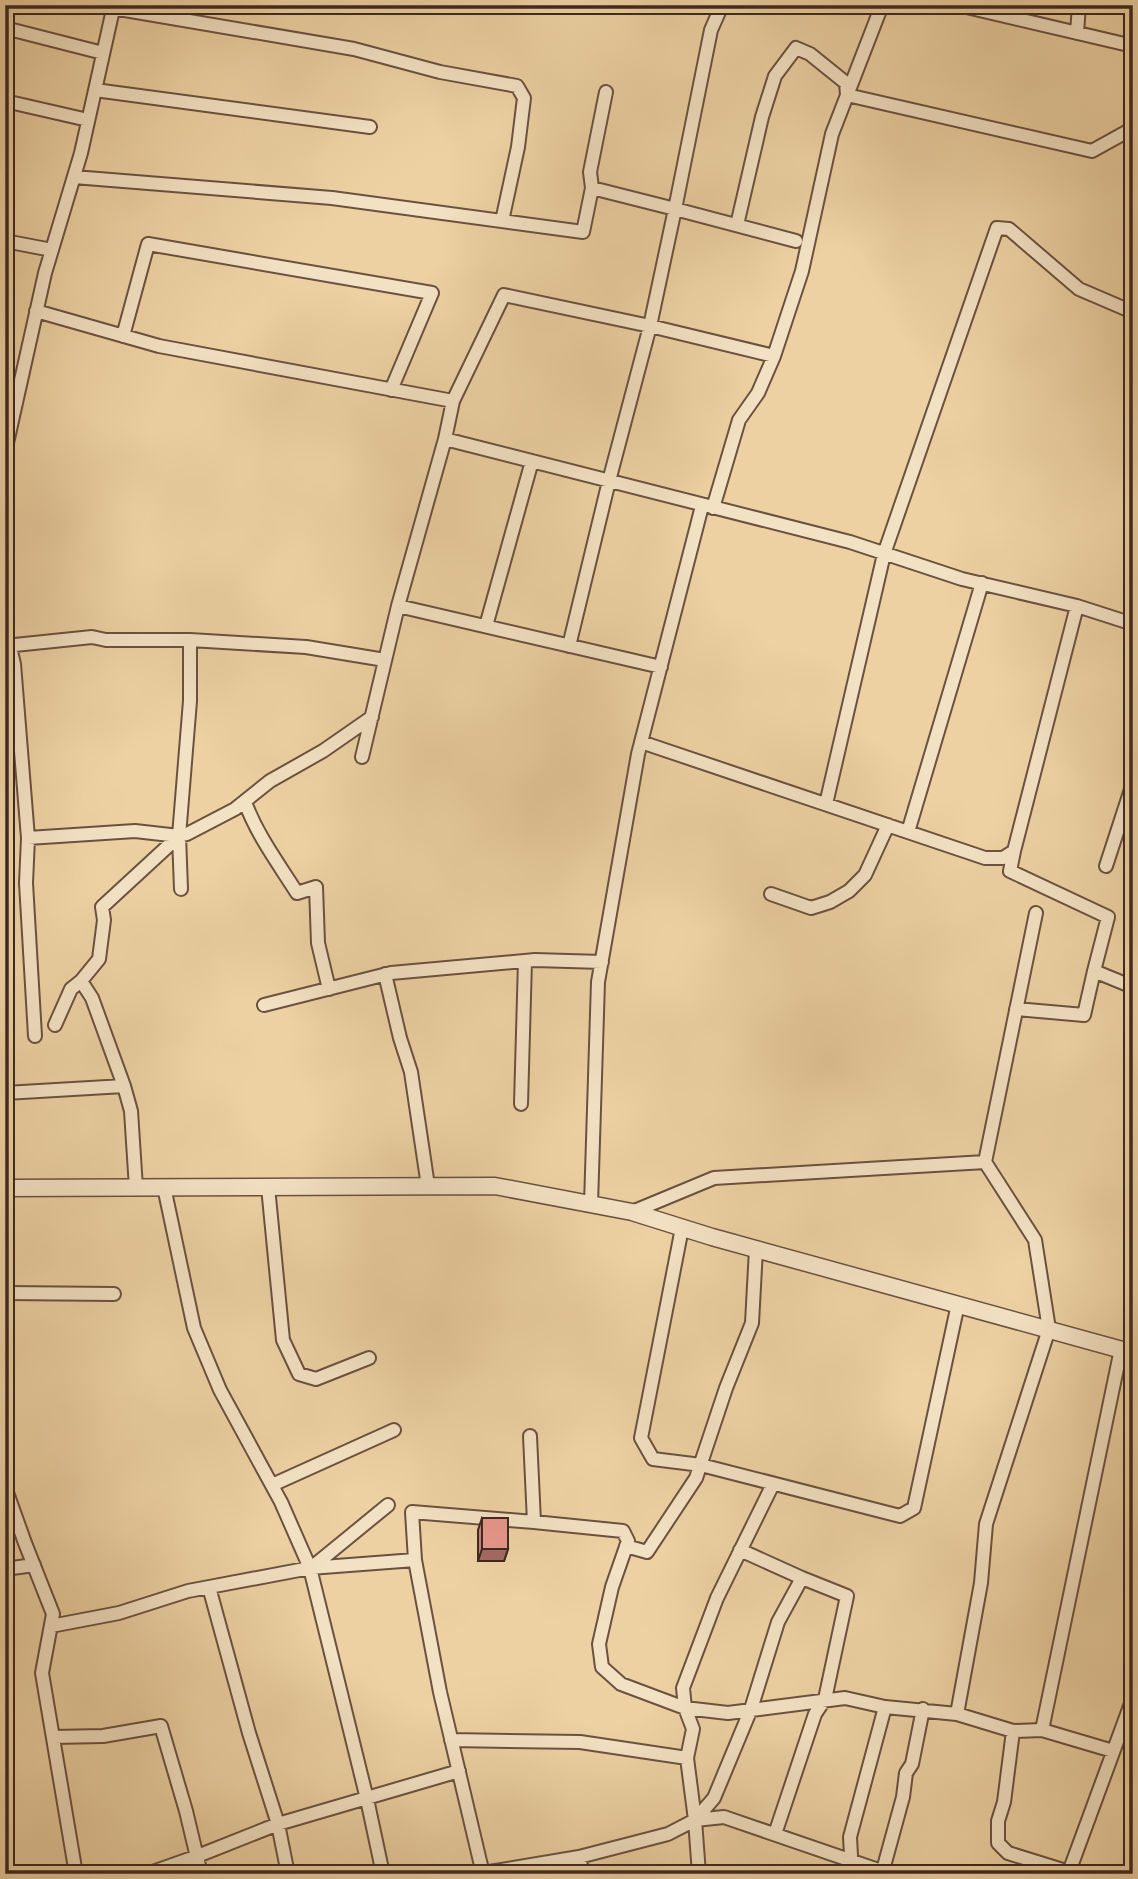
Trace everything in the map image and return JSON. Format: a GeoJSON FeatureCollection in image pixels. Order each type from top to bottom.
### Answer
{"type":"FeatureCollection","features":[{"type":"Feature","properties":{"kind":"street"},"geometry":{"type":"LineString","coordinates":[[569,646],[650,326],[711,30],[722,5]]}},
{"type":"Feature","properties":{"kind":"street"},"geometry":{"type":"LineString","coordinates":[[591,1204],[598,982],[641,742],[708,507],[739,420],[758,393],[774,356],[802,271],[832,134],[882,5]]}},
{"type":"Feature","properties":{"kind":"street"},"geometry":{"type":"LineString","coordinates":[[958,5],[1133,46]]}},
{"type":"Feature","properties":{"kind":"street"},"geometry":{"type":"LineString","coordinates":[[1077,33],[1079,5]]}},
{"type":"Feature","properties":{"kind":"street"},"geometry":{"type":"LineString","coordinates":[[5,452],[36,311],[74,177],[114,7],[354,49],[440,72],[517,86],[524,97],[518,148],[502,221]]}},
{"type":"Feature","properties":{"kind":"street"},"geometry":{"type":"LineString","coordinates":[[5,28],[103,53]]}},
{"type":"Feature","properties":{"kind":"street"},"geometry":{"type":"LineString","coordinates":[[737,225],[762,117],[775,76],[796,48],[810,54],[846,83],[847,95]]}},
{"type":"Feature","properties":{"kind":"street"},"geometry":{"type":"LineString","coordinates":[[95,90],[370,127]]}},
{"type":"Feature","properties":{"kind":"street"},"geometry":{"type":"LineString","coordinates":[[74,177],[332,198],[583,232],[592,188],[590,172],[606,92]]}},
{"type":"Feature","properties":{"kind":"street"},"geometry":{"type":"LineString","coordinates":[[847,95],[1092,151],[1128,131],[1133,131]]}},
{"type":"Feature","properties":{"kind":"street"},"geometry":{"type":"LineString","coordinates":[[5,101],[88,120]]}},
{"type":"Feature","properties":{"kind":"street"},"geometry":{"type":"LineString","coordinates":[[592,188],[796,241]]}},
{"type":"Feature","properties":{"kind":"street"},"geometry":{"type":"LineString","coordinates":[[826,804],[884,554],[996,228],[1009,229],[1079,289],[1128,310],[1133,308]]}},
{"type":"Feature","properties":{"kind":"street"},"geometry":{"type":"LineString","coordinates":[[5,241],[52,250]]}},
{"type":"Feature","properties":{"kind":"street"},"geometry":{"type":"LineString","coordinates":[[123,336],[148,244],[432,293],[391,390]]}},
{"type":"Feature","properties":{"kind":"street"},"geometry":{"type":"LineString","coordinates":[[362,757],[398,606],[445,439],[453,401],[504,295],[774,356]]}},
{"type":"Feature","properties":{"kind":"street"},"geometry":{"type":"LineString","coordinates":[[36,311],[159,346],[453,401]]}},
{"type":"Feature","properties":{"kind":"street"},"geometry":{"type":"LineString","coordinates":[[445,439],[850,542],[962,579],[1077,606],[1133,624]]}},
{"type":"Feature","properties":{"kind":"street"},"geometry":{"type":"LineString","coordinates":[[486,626],[532,461]]}},
{"type":"Feature","properties":{"kind":"street"},"geometry":{"type":"LineString","coordinates":[[908,832],[982,583]]}},
{"type":"Feature","properties":{"kind":"street"},"geometry":{"type":"LineString","coordinates":[[398,606],[661,667]]}},
{"type":"Feature","properties":{"kind":"street"},"geometry":{"type":"LineString","coordinates":[[1016,1009],[1084,1015],[1108,917],[1010,871],[1077,606]]}},
{"type":"Feature","properties":{"kind":"street"},"geometry":{"type":"LineString","coordinates":[[35,1036],[26,883],[28,838],[14,664],[8,646],[92,637],[106,640],[190,640],[306,647],[385,660]]}},
{"type":"Feature","properties":{"kind":"street"},"geometry":{"type":"LineString","coordinates":[[181,889],[179,836],[190,701],[190,640]]}},
{"type":"Feature","properties":{"kind":"street"},"geometry":{"type":"LineString","coordinates":[[55,1025],[71,989],[99,959],[104,920],[102,906],[179,836],[213,822],[245,802],[270,781],[323,751],[372,718]]}},
{"type":"Feature","properties":{"kind":"street"},"geometry":{"type":"LineString","coordinates":[[641,742],[985,858],[1003,858],[1014,850]]}},
{"type":"Feature","properties":{"kind":"street"},"geometry":{"type":"LineString","coordinates":[[1106,866],[1133,783]]}},
{"type":"Feature","properties":{"kind":"street"},"geometry":{"type":"LineString","coordinates":[[245,802],[250,816],[297,893],[316,887],[318,943],[329,989]]}},
{"type":"Feature","properties":{"kind":"street"},"geometry":{"type":"LineString","coordinates":[[771,894],[811,908],[830,902],[849,891],[865,875],[888,825]]}},
{"type":"Feature","properties":{"kind":"street"},"geometry":{"type":"LineString","coordinates":[[28,838],[135,831],[179,836]]}},
{"type":"Feature","properties":{"kind":"street"},"geometry":{"type":"LineString","coordinates":[[957,1714],[981,1583],[986,1524],[1049,1329],[1035,1240],[985,1162],[1036,913]]}},
{"type":"Feature","properties":{"kind":"street"},"geometry":{"type":"LineString","coordinates":[[264,1006],[386,974],[525,961],[601,962]]}},
{"type":"Feature","properties":{"kind":"street"},"geometry":{"type":"LineString","coordinates":[[521,1104],[525,961]]}},
{"type":"Feature","properties":{"kind":"street"},"geometry":{"type":"LineString","coordinates":[[1094,971],[1133,987]]}},
{"type":"Feature","properties":{"kind":"street"},"geometry":{"type":"LineString","coordinates":[[386,974],[400,1038],[411,1072],[428,1186]]}},
{"type":"Feature","properties":{"kind":"street"},"geometry":{"type":"LineString","coordinates":[[81,981],[92,998],[131,1111],[136,1188]]}},
{"type":"Feature","properties":{"kind":"street"},"geometry":{"type":"LineString","coordinates":[[5,1093],[124,1086]]}},
{"type":"Feature","properties":{"kind":"street"},"geometry":{"type":"LineString","coordinates":[[632,1212],[714,1178],[985,1162]]}},
{"type":"Feature","properties":{"kind":"street"},"geometry":{"type":"LineString","coordinates":[[5,1188],[495,1186],[632,1212],[1127,1351],[1042,1730]]}},
{"type":"Feature","properties":{"kind":"street"},"geometry":{"type":"LineString","coordinates":[[164,1187],[194,1328],[220,1390],[272,1485],[310,1568],[383,1874]]}},
{"type":"Feature","properties":{"kind":"street"},"geometry":{"type":"LineString","coordinates":[[268,1187],[283,1340],[299,1374],[316,1378],[369,1358]]}},
{"type":"Feature","properties":{"kind":"street"},"geometry":{"type":"LineString","coordinates":[[682,1228],[641,1438],[653,1459],[701,1465],[900,1516],[914,1508],[958,1304]]}},
{"type":"Feature","properties":{"kind":"street"},"geometry":{"type":"LineString","coordinates":[[626,1546],[647,1552],[696,1478],[726,1388],[752,1322],[756,1249]]}},
{"type":"Feature","properties":{"kind":"street"},"geometry":{"type":"LineString","coordinates":[[5,1293],[114,1294]]}},
{"type":"Feature","properties":{"kind":"street"},"geometry":{"type":"LineString","coordinates":[[272,1485],[394,1430]]}},
{"type":"Feature","properties":{"kind":"street"},"geometry":{"type":"LineString","coordinates":[[530,1436],[534,1522]]}},
{"type":"Feature","properties":{"kind":"street"},"geometry":{"type":"LineString","coordinates":[[699,1874],[687,1758],[692,1729],[685,1708],[683,1688],[717,1598],[774,1484]]}},
{"type":"Feature","properties":{"kind":"street"},"geometry":{"type":"LineString","coordinates":[[5,1487],[53,1614],[42,1674],[76,1874]]}},
{"type":"Feature","properties":{"kind":"street"},"geometry":{"type":"LineString","coordinates":[[310,1568],[388,1505]]}},
{"type":"Feature","properties":{"kind":"street"},"geometry":{"type":"LineString","coordinates":[[802,1578],[778,1622],[751,1709],[714,1798],[695,1820],[668,1835],[579,1857],[483,1873],[440,1692],[415,1560],[412,1512],[623,1531],[628,1541],[612,1587],[599,1644],[602,1667],[621,1684],[685,1708],[728,1713],[751,1709],[825,1699],[845,1698],[885,1707],[957,1714],[1013,1731],[1042,1730],[1113,1751]]}},
{"type":"Feature","properties":{"kind":"street"},"geometry":{"type":"LineString","coordinates":[[740,1550],[847,1596],[825,1699],[815,1714],[775,1834]]}},
{"type":"Feature","properties":{"kind":"street"},"geometry":{"type":"LineString","coordinates":[[51,1626],[119,1613],[188,1591],[310,1568],[415,1560]]}},
{"type":"Feature","properties":{"kind":"street"},"geometry":{"type":"LineString","coordinates":[[5,1569],[34,1565]]}},
{"type":"Feature","properties":{"kind":"street"},"geometry":{"type":"LineString","coordinates":[[209,1587],[249,1733],[278,1824],[288,1874]]}},
{"type":"Feature","properties":{"kind":"street"},"geometry":{"type":"LineString","coordinates":[[1013,1731],[1004,1802],[998,1821],[998,1843],[1008,1853],[1074,1873],[1133,1698]]}},
{"type":"Feature","properties":{"kind":"street"},"geometry":{"type":"LineString","coordinates":[[851,1867],[850,1837],[885,1707]]}},
{"type":"Feature","properties":{"kind":"street"},"geometry":{"type":"LineString","coordinates":[[695,1820],[724,1817],[775,1834],[851,1867],[887,1872],[904,1797],[905,1773],[912,1764],[923,1709]]}},
{"type":"Feature","properties":{"kind":"street"},"geometry":{"type":"LineString","coordinates":[[53,1737],[103,1736],[161,1726],[201,1874]]}},
{"type":"Feature","properties":{"kind":"street"},"geometry":{"type":"LineString","coordinates":[[451,1740],[580,1742],[687,1758]]}},
{"type":"Feature","properties":{"kind":"street"},"geometry":{"type":"LineString","coordinates":[[147,1874],[278,1824],[458,1772]]}},
{"type":"Feature","properties":{"kind":"street"},"geometry":{"type":"LineString","coordinates":[[579,1857],[583,1874]]}},
{"type":"Feature","properties":{"kind":"building"},"geometry":{"type":"Polygon","coordinates":[[[482,1518],[508,1518],[508,1549],[482,1549],[482,1518]]]}}]}
